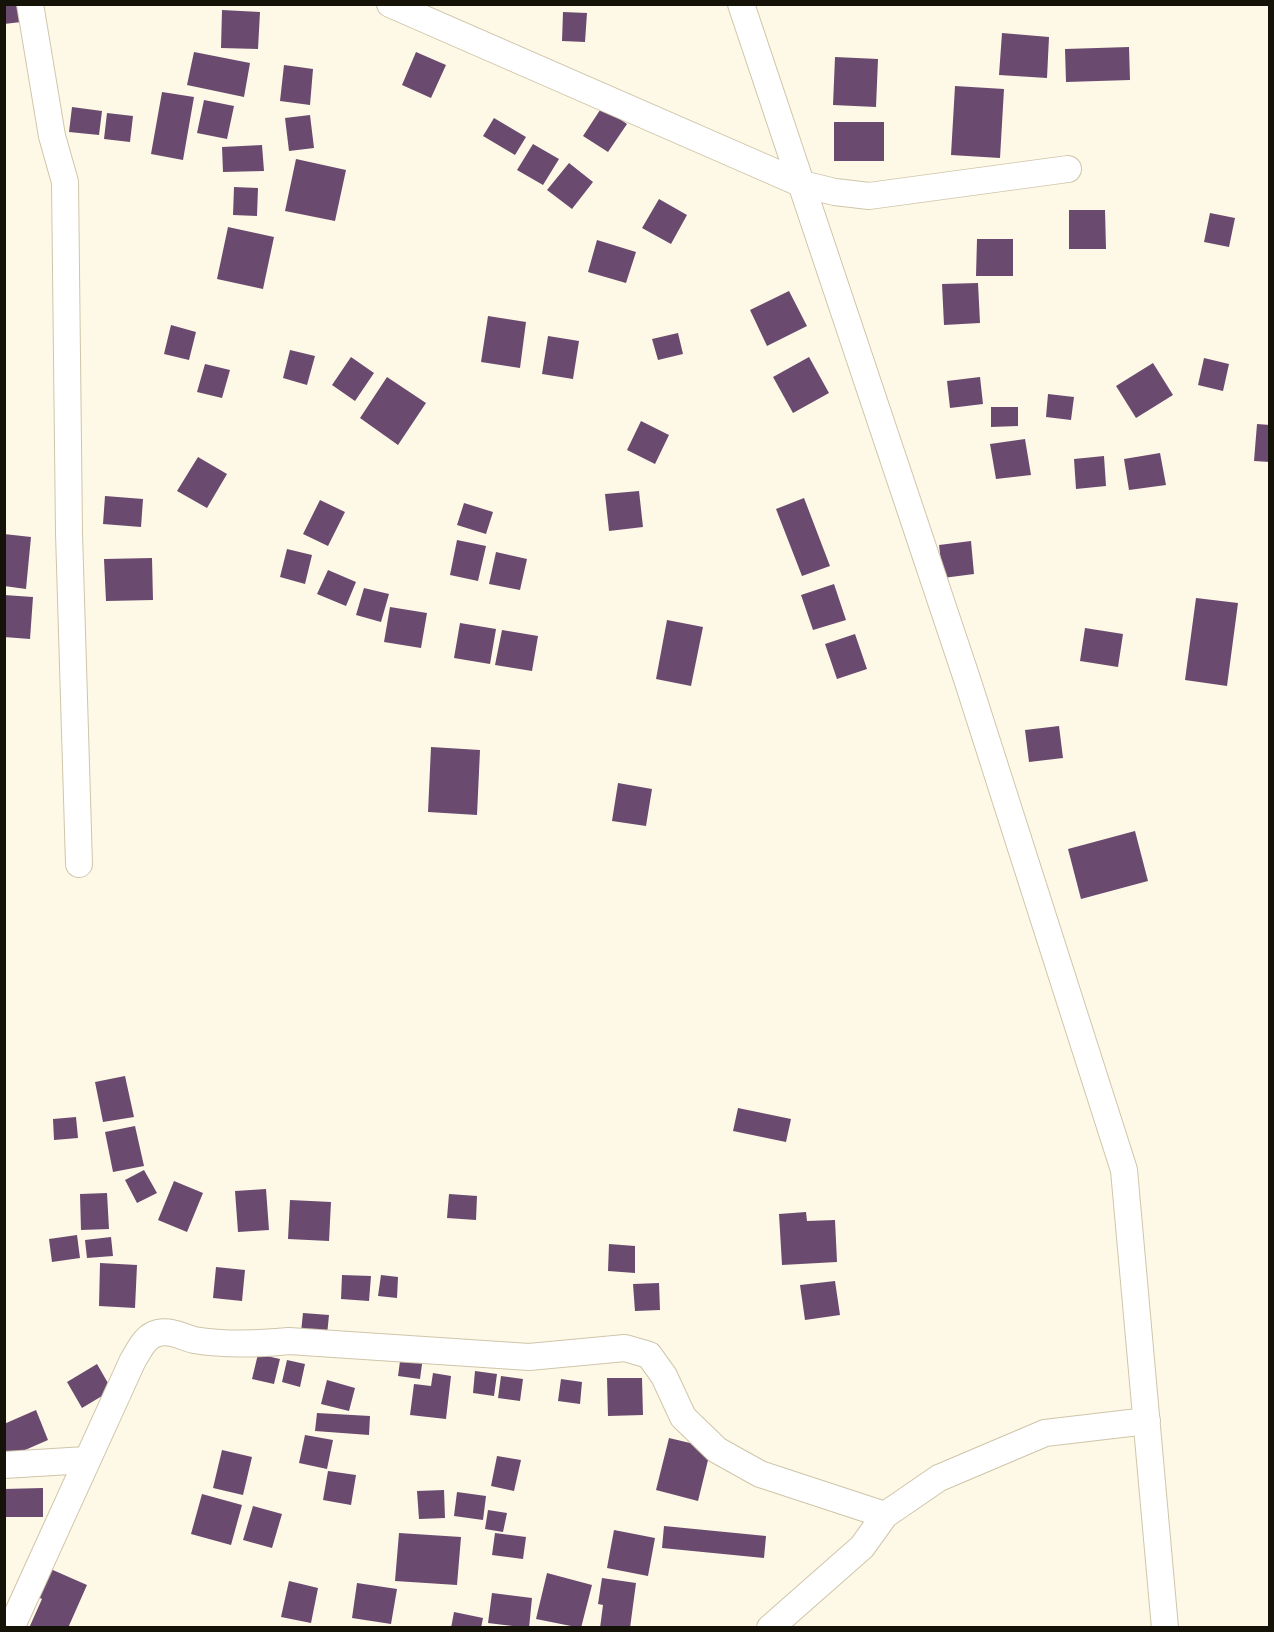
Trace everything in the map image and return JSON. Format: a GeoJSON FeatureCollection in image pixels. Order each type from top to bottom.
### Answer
{"type":"FeatureCollection","features":[{"type":"Feature","properties":{"kind":"street"},"geometry":{"type":"LineString","coordinates":[[30,4],[52,136],[66,182],[69,533],[79,864]]}},
{"type":"Feature","properties":{"kind":"street"},"geometry":{"type":"LineString","coordinates":[[390,4],[802,184],[835,192],[869,196],[1068,169]]}},
{"type":"Feature","properties":{"kind":"street"},"geometry":{"type":"LineString","coordinates":[[741,4],[971,690],[1124,1170],[1165,1628]]}},
{"type":"Feature","properties":{"kind":"street"},"geometry":{"type":"LineString","coordinates":[[11,1628],[133,1360],[147,1338],[158,1333],[176,1333],[194,1340],[264,1344],[289,1341],[529,1357],[625,1348],[650,1355],[664,1376],[683,1417],[717,1450],[760,1474],[885,1515]]}},
{"type":"Feature","properties":{"kind":"street"},"geometry":{"type":"LineString","coordinates":[[770,1628],[862,1547],[885,1515],[939,1478],[1045,1433],[1147,1421]]}},
{"type":"Feature","properties":{"kind":"street"},"geometry":{"type":"LineString","coordinates":[[4,1465],[86,1460]]}},
{"type":"Feature","properties":{"kind":"building"},"geometry":{"type":"Polygon","coordinates":[[[4,4],[19,4],[21,22],[4,24],[4,4]]]}},
{"type":"Feature","properties":{"kind":"building"},"geometry":{"type":"Polygon","coordinates":[[[222,10],[260,12],[258,49],[221,48],[222,10]]]}},
{"type":"Feature","properties":{"kind":"building"},"geometry":{"type":"Polygon","coordinates":[[[563,12],[587,13],[585,42],[562,41],[563,12]]]}},
{"type":"Feature","properties":{"kind":"building"},"geometry":{"type":"Polygon","coordinates":[[[1002,33],[1049,37],[1047,78],[999,75],[1002,33]]]}},
{"type":"Feature","properties":{"kind":"building"},"geometry":{"type":"Polygon","coordinates":[[[1129,47],[1130,80],[1066,82],[1065,49],[1129,47]]]}},
{"type":"Feature","properties":{"kind":"building"},"geometry":{"type":"Polygon","coordinates":[[[194,52],[250,63],[244,97],[187,85],[194,52]]]}},
{"type":"Feature","properties":{"kind":"building"},"geometry":{"type":"Polygon","coordinates":[[[416,52],[446,65],[431,98],[402,85],[416,52]]]}},
{"type":"Feature","properties":{"kind":"building"},"geometry":{"type":"Polygon","coordinates":[[[835,57],[878,59],[876,107],[833,105],[835,57]]]}},
{"type":"Feature","properties":{"kind":"building"},"geometry":{"type":"Polygon","coordinates":[[[284,65],[313,69],[310,105],[280,101],[284,65]]]}},
{"type":"Feature","properties":{"kind":"building"},"geometry":{"type":"Polygon","coordinates":[[[955,86],[1004,89],[1000,158],[951,155],[955,86]]]}},
{"type":"Feature","properties":{"kind":"building"},"geometry":{"type":"Polygon","coordinates":[[[162,92],[194,97],[183,160],[151,154],[162,92]]]}},
{"type":"Feature","properties":{"kind":"building"},"geometry":{"type":"Polygon","coordinates":[[[204,100],[234,106],[227,139],[197,133],[204,100]]]}},
{"type":"Feature","properties":{"kind":"building"},"geometry":{"type":"Polygon","coordinates":[[[72,107],[102,111],[99,135],[69,132],[72,107]]]}},
{"type":"Feature","properties":{"kind":"building"},"geometry":{"type":"Polygon","coordinates":[[[602,107],[627,124],[608,152],[583,136],[602,107]]]}},
{"type":"Feature","properties":{"kind":"building"},"geometry":{"type":"Polygon","coordinates":[[[107,113],[133,116],[130,142],[104,139],[107,113]]]}},
{"type":"Feature","properties":{"kind":"building"},"geometry":{"type":"Polygon","coordinates":[[[310,115],[314,148],[289,151],[285,118],[310,115]]]}},
{"type":"Feature","properties":{"kind":"building"},"geometry":{"type":"Polygon","coordinates":[[[494,118],[526,137],[515,155],[483,136],[494,118]]]}},
{"type":"Feature","properties":{"kind":"building"},"geometry":{"type":"Polygon","coordinates":[[[834,122],[884,122],[884,161],[834,161],[834,122]]]}},
{"type":"Feature","properties":{"kind":"building"},"geometry":{"type":"Polygon","coordinates":[[[533,144],[559,159],[543,185],[517,170],[533,144]]]}},
{"type":"Feature","properties":{"kind":"building"},"geometry":{"type":"Polygon","coordinates":[[[262,145],[264,171],[223,172],[222,147],[262,145]]]}},
{"type":"Feature","properties":{"kind":"building"},"geometry":{"type":"Polygon","coordinates":[[[296,159],[346,170],[335,221],[285,211],[296,159]]]}},
{"type":"Feature","properties":{"kind":"building"},"geometry":{"type":"Polygon","coordinates":[[[569,163],[593,182],[572,209],[547,190],[569,163]]]}},
{"type":"Feature","properties":{"kind":"building"},"geometry":{"type":"Polygon","coordinates":[[[234,187],[258,188],[257,216],[233,215],[234,187]]]}},
{"type":"Feature","properties":{"kind":"building"},"geometry":{"type":"Polygon","coordinates":[[[659,199],[687,215],[671,244],[642,228],[659,199]]]}},
{"type":"Feature","properties":{"kind":"building"},"geometry":{"type":"Polygon","coordinates":[[[1069,210],[1105,210],[1106,249],[1069,249],[1069,210]]]}},
{"type":"Feature","properties":{"kind":"building"},"geometry":{"type":"Polygon","coordinates":[[[1210,213],[1235,218],[1229,247],[1204,242],[1210,213]]]}},
{"type":"Feature","properties":{"kind":"building"},"geometry":{"type":"Polygon","coordinates":[[[228,227],[274,237],[263,289],[217,279],[228,227]]]}},
{"type":"Feature","properties":{"kind":"building"},"geometry":{"type":"Polygon","coordinates":[[[977,239],[1013,239],[1013,276],[976,276],[977,239]]]}},
{"type":"Feature","properties":{"kind":"building"},"geometry":{"type":"Polygon","coordinates":[[[597,240],[636,252],[626,283],[588,272],[597,240]]]}},
{"type":"Feature","properties":{"kind":"building"},"geometry":{"type":"Polygon","coordinates":[[[978,283],[980,323],[944,325],[942,284],[978,283]]]}},
{"type":"Feature","properties":{"kind":"building"},"geometry":{"type":"Polygon","coordinates":[[[789,291],[807,326],[767,346],[750,310],[789,291]]]}},
{"type":"Feature","properties":{"kind":"building"},"geometry":{"type":"Polygon","coordinates":[[[488,316],[526,322],[520,368],[481,362],[488,316]]]}},
{"type":"Feature","properties":{"kind":"building"},"geometry":{"type":"Polygon","coordinates":[[[171,325],[196,332],[189,360],[164,354],[171,325]]]}},
{"type":"Feature","properties":{"kind":"building"},"geometry":{"type":"Polygon","coordinates":[[[678,333],[683,354],[658,360],[652,339],[678,333]]]}},
{"type":"Feature","properties":{"kind":"building"},"geometry":{"type":"Polygon","coordinates":[[[548,336],[579,341],[573,379],[542,374],[548,336]]]}},
{"type":"Feature","properties":{"kind":"building"},"geometry":{"type":"Polygon","coordinates":[[[290,350],[315,356],[307,385],[283,378],[290,350]]]}},
{"type":"Feature","properties":{"kind":"building"},"geometry":{"type":"Polygon","coordinates":[[[351,357],[374,373],[355,401],[332,385],[351,357]]]}},
{"type":"Feature","properties":{"kind":"building"},"geometry":{"type":"Polygon","coordinates":[[[809,357],[829,393],[793,413],[773,377],[809,357]]]}},
{"type":"Feature","properties":{"kind":"building"},"geometry":{"type":"Polygon","coordinates":[[[1204,358],[1229,364],[1223,391],[1198,385],[1204,358]]]}},
{"type":"Feature","properties":{"kind":"building"},"geometry":{"type":"Polygon","coordinates":[[[1153,363],[1173,395],[1136,418],[1116,386],[1153,363]]]}},
{"type":"Feature","properties":{"kind":"building"},"geometry":{"type":"Polygon","coordinates":[[[205,364],[230,370],[222,398],[197,392],[205,364]]]}},
{"type":"Feature","properties":{"kind":"building"},"geometry":{"type":"Polygon","coordinates":[[[387,377],[426,403],[398,445],[360,418],[387,377]]]}},
{"type":"Feature","properties":{"kind":"building"},"geometry":{"type":"Polygon","coordinates":[[[980,377],[983,404],[950,408],[947,381],[980,377]]]}},
{"type":"Feature","properties":{"kind":"building"},"geometry":{"type":"Polygon","coordinates":[[[1048,394],[1074,397],[1071,420],[1046,417],[1048,394]]]}},
{"type":"Feature","properties":{"kind":"building"},"geometry":{"type":"Polygon","coordinates":[[[991,407],[1018,407],[1018,426],[991,427],[991,407]]]}},
{"type":"Feature","properties":{"kind":"building"},"geometry":{"type":"Polygon","coordinates":[[[641,421],[669,435],[655,464],[627,450],[641,421]]]}},
{"type":"Feature","properties":{"kind":"building"},"geometry":{"type":"Polygon","coordinates":[[[1257,424],[1270,425],[1270,462],[1254,461],[1257,424]]]}},
{"type":"Feature","properties":{"kind":"building"},"geometry":{"type":"Polygon","coordinates":[[[1025,439],[1031,475],[996,479],[990,444],[1025,439]]]}},
{"type":"Feature","properties":{"kind":"building"},"geometry":{"type":"Polygon","coordinates":[[[1160,453],[1166,485],[1129,490],[1124,459],[1160,453]]]}},
{"type":"Feature","properties":{"kind":"building"},"geometry":{"type":"Polygon","coordinates":[[[1104,456],[1106,486],[1076,489],[1074,459],[1104,456]]]}},
{"type":"Feature","properties":{"kind":"building"},"geometry":{"type":"Polygon","coordinates":[[[198,457],[227,474],[207,508],[177,491],[198,457]]]}},
{"type":"Feature","properties":{"kind":"building"},"geometry":{"type":"Polygon","coordinates":[[[639,491],[643,527],[609,531],[605,494],[639,491]]]}},
{"type":"Feature","properties":{"kind":"building"},"geometry":{"type":"Polygon","coordinates":[[[105,496],[143,499],[141,527],[103,524],[105,496]]]}},
{"type":"Feature","properties":{"kind":"building"},"geometry":{"type":"Polygon","coordinates":[[[804,498],[830,566],[802,576],[776,509],[804,498]]]}},
{"type":"Feature","properties":{"kind":"building"},"geometry":{"type":"Polygon","coordinates":[[[320,500],[345,512],[328,546],[303,534],[320,500]]]}},
{"type":"Feature","properties":{"kind":"building"},"geometry":{"type":"Polygon","coordinates":[[[464,503],[493,512],[486,534],[457,525],[464,503]]]}},
{"type":"Feature","properties":{"kind":"building"},"geometry":{"type":"Polygon","coordinates":[[[4,534],[31,537],[26,589],[4,586],[4,534]]]}},
{"type":"Feature","properties":{"kind":"building"},"geometry":{"type":"Polygon","coordinates":[[[457,540],[486,546],[478,581],[450,575],[457,540]]]}},
{"type":"Feature","properties":{"kind":"building"},"geometry":{"type":"Polygon","coordinates":[[[971,541],[974,574],[943,578],[939,545],[971,541]]]}},
{"type":"Feature","properties":{"kind":"building"},"geometry":{"type":"Polygon","coordinates":[[[287,549],[312,555],[305,584],[280,577],[287,549]]]}},
{"type":"Feature","properties":{"kind":"building"},"geometry":{"type":"Polygon","coordinates":[[[496,552],[527,559],[520,590],[489,584],[496,552]]]}},
{"type":"Feature","properties":{"kind":"building"},"geometry":{"type":"Polygon","coordinates":[[[152,558],[153,600],[106,601],[104,559],[152,558]]]}},
{"type":"Feature","properties":{"kind":"building"},"geometry":{"type":"Polygon","coordinates":[[[328,570],[356,582],[346,606],[317,594],[328,570]]]}},
{"type":"Feature","properties":{"kind":"building"},"geometry":{"type":"Polygon","coordinates":[[[834,584],[846,620],[813,630],[801,595],[834,584]]]}},
{"type":"Feature","properties":{"kind":"building"},"geometry":{"type":"Polygon","coordinates":[[[364,588],[389,594],[381,622],[356,615],[364,588]]]}},
{"type":"Feature","properties":{"kind":"building"},"geometry":{"type":"Polygon","coordinates":[[[4,595],[33,597],[30,639],[4,637],[4,595]]]}},
{"type":"Feature","properties":{"kind":"building"},"geometry":{"type":"Polygon","coordinates":[[[1196,598],[1238,603],[1227,686],[1185,680],[1196,598]]]}},
{"type":"Feature","properties":{"kind":"building"},"geometry":{"type":"Polygon","coordinates":[[[390,607],[427,613],[421,648],[384,642],[390,607]]]}},
{"type":"Feature","properties":{"kind":"building"},"geometry":{"type":"Polygon","coordinates":[[[667,620],[703,627],[691,686],[656,679],[667,620]]]}},
{"type":"Feature","properties":{"kind":"building"},"geometry":{"type":"Polygon","coordinates":[[[460,623],[496,629],[490,664],[454,658],[460,623]]]}},
{"type":"Feature","properties":{"kind":"building"},"geometry":{"type":"Polygon","coordinates":[[[1085,628],[1123,634],[1118,667],[1080,661],[1085,628]]]}},
{"type":"Feature","properties":{"kind":"building"},"geometry":{"type":"Polygon","coordinates":[[[502,630],[538,636],[532,671],[495,665],[502,630]]]}},
{"type":"Feature","properties":{"kind":"building"},"geometry":{"type":"Polygon","coordinates":[[[855,634],[867,669],[837,679],[825,644],[855,634]]]}},
{"type":"Feature","properties":{"kind":"building"},"geometry":{"type":"Polygon","coordinates":[[[1059,726],[1063,758],[1029,762],[1025,730],[1059,726]]]}},
{"type":"Feature","properties":{"kind":"building"},"geometry":{"type":"Polygon","coordinates":[[[431,747],[480,750],[477,815],[428,812],[431,747]]]}},
{"type":"Feature","properties":{"kind":"building"},"geometry":{"type":"Polygon","coordinates":[[[618,783],[652,789],[646,826],[612,821],[618,783]]]}},
{"type":"Feature","properties":{"kind":"building"},"geometry":{"type":"Polygon","coordinates":[[[1135,831],[1148,881],[1081,899],[1068,849],[1135,831]]]}},
{"type":"Feature","properties":{"kind":"building"},"geometry":{"type":"Polygon","coordinates":[[[125,1076],[134,1117],[103,1122],[95,1082],[125,1076]]]}},
{"type":"Feature","properties":{"kind":"building"},"geometry":{"type":"Polygon","coordinates":[[[738,1108],[791,1119],[786,1142],[733,1131],[738,1108]]]}},
{"type":"Feature","properties":{"kind":"building"},"geometry":{"type":"Polygon","coordinates":[[[76,1117],[78,1138],[54,1140],[53,1119],[76,1117]]]}},
{"type":"Feature","properties":{"kind":"building"},"geometry":{"type":"Polygon","coordinates":[[[135,1126],[144,1166],[113,1172],[105,1132],[135,1126]]]}},
{"type":"Feature","properties":{"kind":"building"},"geometry":{"type":"Polygon","coordinates":[[[144,1170],[157,1193],[137,1203],[125,1180],[144,1170]]]}},
{"type":"Feature","properties":{"kind":"building"},"geometry":{"type":"Polygon","coordinates":[[[174,1181],[203,1193],[187,1232],[158,1220],[174,1181]]]}},
{"type":"Feature","properties":{"kind":"building"},"geometry":{"type":"Polygon","coordinates":[[[266,1189],[269,1230],[238,1232],[235,1191],[266,1189]]]}},
{"type":"Feature","properties":{"kind":"building"},"geometry":{"type":"Polygon","coordinates":[[[107,1193],[109,1229],[81,1230],[80,1194],[107,1193]]]}},
{"type":"Feature","properties":{"kind":"building"},"geometry":{"type":"Polygon","coordinates":[[[449,1194],[477,1196],[476,1220],[447,1218],[449,1194]]]}},
{"type":"Feature","properties":{"kind":"building"},"geometry":{"type":"Polygon","coordinates":[[[290,1200],[331,1202],[329,1241],[288,1239],[290,1200]]]}},
{"type":"Feature","properties":{"kind":"building"},"geometry":{"type":"Polygon","coordinates":[[[806,1212],[807,1221],[835,1220],[837,1262],[782,1265],[779,1214],[806,1212]]]}},
{"type":"Feature","properties":{"kind":"building"},"geometry":{"type":"Polygon","coordinates":[[[77,1235],[80,1258],[52,1262],[49,1239],[77,1235]]]}},
{"type":"Feature","properties":{"kind":"building"},"geometry":{"type":"Polygon","coordinates":[[[111,1237],[113,1256],[87,1258],[85,1240],[111,1237]]]}},
{"type":"Feature","properties":{"kind":"building"},"geometry":{"type":"Polygon","coordinates":[[[609,1244],[635,1246],[635,1273],[608,1271],[609,1244]]]}},
{"type":"Feature","properties":{"kind":"building"},"geometry":{"type":"Polygon","coordinates":[[[100,1263],[137,1265],[135,1308],[99,1306],[100,1263]]]}},
{"type":"Feature","properties":{"kind":"building"},"geometry":{"type":"Polygon","coordinates":[[[216,1267],[245,1270],[242,1301],[213,1298],[216,1267]]]}},
{"type":"Feature","properties":{"kind":"building"},"geometry":{"type":"Polygon","coordinates":[[[342,1275],[371,1276],[369,1301],[341,1299],[342,1275]]]}},
{"type":"Feature","properties":{"kind":"building"},"geometry":{"type":"Polygon","coordinates":[[[381,1275],[398,1277],[397,1298],[378,1296],[381,1275]]]}},
{"type":"Feature","properties":{"kind":"building"},"geometry":{"type":"Polygon","coordinates":[[[835,1281],[840,1315],[805,1320],[800,1285],[835,1281]]]}},
{"type":"Feature","properties":{"kind":"building"},"geometry":{"type":"Polygon","coordinates":[[[659,1283],[660,1310],[635,1311],[633,1284],[659,1283]]]}},
{"type":"Feature","properties":{"kind":"building"},"geometry":{"type":"Polygon","coordinates":[[[303,1313],[329,1315],[327,1335],[301,1332],[303,1313]]]}},
{"type":"Feature","properties":{"kind":"building"},"geometry":{"type":"Polygon","coordinates":[[[258,1354],[280,1359],[274,1384],[252,1379],[258,1354]]]}},
{"type":"Feature","properties":{"kind":"building"},"geometry":{"type":"Polygon","coordinates":[[[401,1354],[423,1357],[420,1379],[398,1376],[401,1354]]]}},
{"type":"Feature","properties":{"kind":"building"},"geometry":{"type":"Polygon","coordinates":[[[287,1360],[305,1364],[300,1387],[282,1382],[287,1360]]]}},
{"type":"Feature","properties":{"kind":"building"},"geometry":{"type":"Polygon","coordinates":[[[97,1364],[112,1390],[82,1408],[67,1382],[97,1364]]]}},
{"type":"Feature","properties":{"kind":"building"},"geometry":{"type":"Polygon","coordinates":[[[475,1371],[497,1374],[494,1396],[473,1393],[475,1371]]]}},
{"type":"Feature","properties":{"kind":"building"},"geometry":{"type":"Polygon","coordinates":[[[433,1373],[451,1376],[446,1419],[410,1415],[414,1384],[431,1386],[433,1373]]]}},
{"type":"Feature","properties":{"kind":"building"},"geometry":{"type":"Polygon","coordinates":[[[501,1376],[523,1379],[520,1401],[498,1398],[501,1376]]]}},
{"type":"Feature","properties":{"kind":"building"},"geometry":{"type":"Polygon","coordinates":[[[607,1378],[642,1378],[643,1415],[608,1416],[607,1378]]]}},
{"type":"Feature","properties":{"kind":"building"},"geometry":{"type":"Polygon","coordinates":[[[561,1379],[582,1382],[580,1404],[558,1401],[561,1379]]]}},
{"type":"Feature","properties":{"kind":"building"},"geometry":{"type":"Polygon","coordinates":[[[327,1380],[355,1388],[349,1411],[321,1404],[327,1380]]]}},
{"type":"Feature","properties":{"kind":"building"},"geometry":{"type":"Polygon","coordinates":[[[36,1410],[48,1440],[9,1457],[4,1447],[4,1424],[36,1410]]]}},
{"type":"Feature","properties":{"kind":"building"},"geometry":{"type":"Polygon","coordinates":[[[317,1413],[370,1416],[369,1435],[315,1431],[317,1413]]]}},
{"type":"Feature","properties":{"kind":"building"},"geometry":{"type":"Polygon","coordinates":[[[305,1435],[333,1440],[327,1469],[299,1463],[305,1435]]]}},
{"type":"Feature","properties":{"kind":"building"},"geometry":{"type":"Polygon","coordinates":[[[669,1438],[711,1448],[698,1501],[656,1490],[669,1438]]]}},
{"type":"Feature","properties":{"kind":"building"},"geometry":{"type":"Polygon","coordinates":[[[222,1450],[252,1457],[243,1495],[213,1488],[222,1450]]]}},
{"type":"Feature","properties":{"kind":"building"},"geometry":{"type":"Polygon","coordinates":[[[497,1456],[521,1460],[514,1491],[491,1486],[497,1456]]]}},
{"type":"Feature","properties":{"kind":"building"},"geometry":{"type":"Polygon","coordinates":[[[328,1471],[356,1475],[351,1505],[323,1500],[328,1471]]]}},
{"type":"Feature","properties":{"kind":"building"},"geometry":{"type":"Polygon","coordinates":[[[43,1488],[43,1517],[4,1517],[4,1489],[43,1488]]]}},
{"type":"Feature","properties":{"kind":"building"},"geometry":{"type":"Polygon","coordinates":[[[444,1490],[445,1518],[419,1519],[417,1491],[444,1490]]]}},
{"type":"Feature","properties":{"kind":"building"},"geometry":{"type":"Polygon","coordinates":[[[457,1492],[486,1496],[483,1520],[454,1516],[457,1492]]]}},
{"type":"Feature","properties":{"kind":"building"},"geometry":{"type":"Polygon","coordinates":[[[202,1494],[242,1505],[231,1545],[191,1534],[202,1494]]]}},
{"type":"Feature","properties":{"kind":"building"},"geometry":{"type":"Polygon","coordinates":[[[253,1506],[282,1514],[272,1548],[243,1540],[253,1506]]]}},
{"type":"Feature","properties":{"kind":"building"},"geometry":{"type":"Polygon","coordinates":[[[488,1510],[507,1513],[503,1532],[485,1529],[488,1510]]]}},
{"type":"Feature","properties":{"kind":"building"},"geometry":{"type":"Polygon","coordinates":[[[664,1526],[766,1536],[764,1558],[662,1548],[664,1526]]]}},
{"type":"Feature","properties":{"kind":"building"},"geometry":{"type":"Polygon","coordinates":[[[614,1530],[655,1538],[648,1576],[607,1568],[614,1530]]]}},
{"type":"Feature","properties":{"kind":"building"},"geometry":{"type":"Polygon","coordinates":[[[399,1533],[461,1537],[457,1585],[395,1581],[399,1533]]]}},
{"type":"Feature","properties":{"kind":"building"},"geometry":{"type":"Polygon","coordinates":[[[495,1533],[526,1537],[523,1559],[492,1555],[495,1533]]]}},
{"type":"Feature","properties":{"kind":"building"},"geometry":{"type":"Polygon","coordinates":[[[46,1567],[87,1585],[68,1628],[29,1628],[42,1599],[34,1595],[46,1567]]]}},
{"type":"Feature","properties":{"kind":"building"},"geometry":{"type":"Polygon","coordinates":[[[547,1573],[592,1585],[581,1628],[536,1619],[547,1573]]]}},
{"type":"Feature","properties":{"kind":"building"},"geometry":{"type":"Polygon","coordinates":[[[602,1578],[636,1583],[630,1628],[600,1628],[603,1605],[598,1604],[602,1578]]]}},
{"type":"Feature","properties":{"kind":"building"},"geometry":{"type":"Polygon","coordinates":[[[289,1581],[318,1588],[311,1623],[281,1617],[289,1581]]]}},
{"type":"Feature","properties":{"kind":"building"},"geometry":{"type":"Polygon","coordinates":[[[357,1583],[397,1589],[391,1624],[352,1618],[357,1583]]]}},
{"type":"Feature","properties":{"kind":"building"},"geometry":{"type":"Polygon","coordinates":[[[492,1593],[532,1598],[529,1628],[488,1623],[492,1593]]]}},
{"type":"Feature","properties":{"kind":"building"},"geometry":{"type":"Polygon","coordinates":[[[454,1612],[483,1618],[481,1628],[451,1628],[454,1612]]]}}]}
